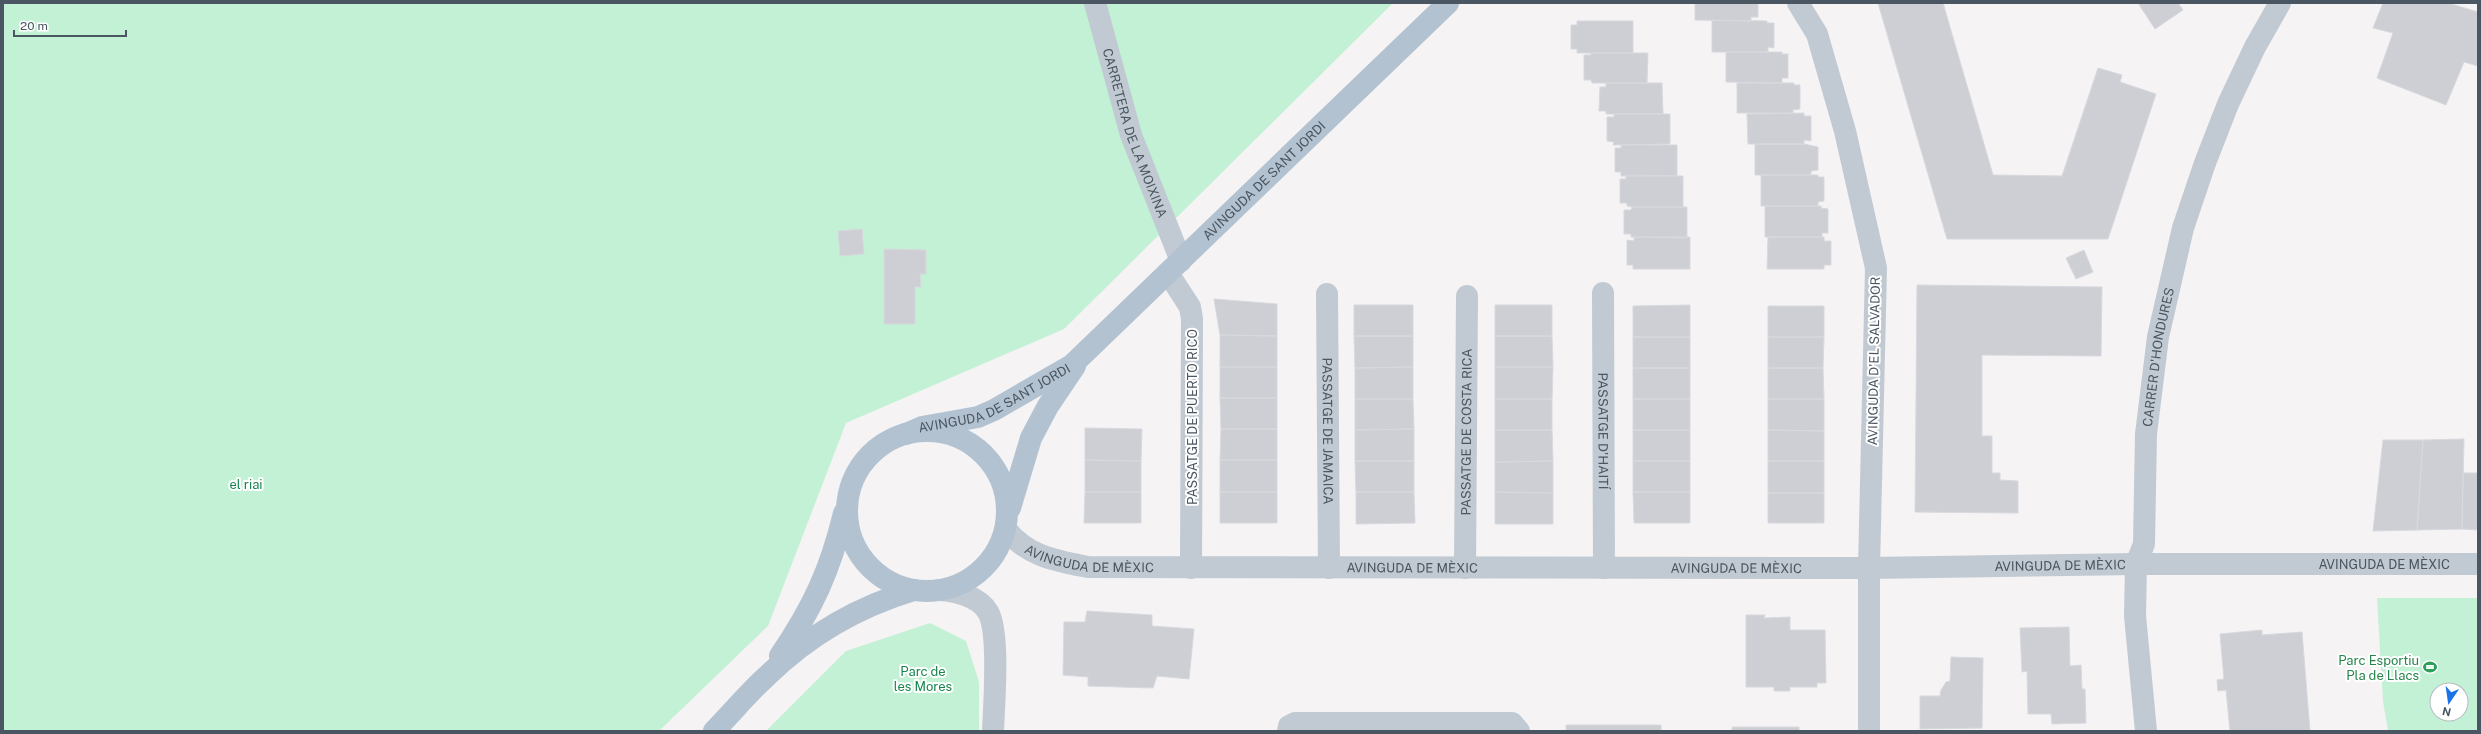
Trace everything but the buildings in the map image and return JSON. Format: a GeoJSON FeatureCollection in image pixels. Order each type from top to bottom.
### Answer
{"type":"FeatureCollection","features":[{"type":"Feature","properties":{"kind":"main road","name":"AVINGUDA DE SANT JORDI"},"geometry":{"type":"LineString","coordinates":[[914,590],[939,590],[965,582],[986,565],[1002,541],[1031,438],[1048,406],[1080,358],[1448,3]]}},
{"type":"Feature","properties":{"kind":"main road","name":"AVINGUDA DE SANT JORDI"},"geometry":{"type":"LineString","coordinates":[[906,434],[932,424],[978,416],[994,410],[1080,358]]}},
{"type":"Feature","properties":{"kind":"main road"},"geometry":{"type":"LineString","coordinates":[[767,676],[804,618],[824,581],[836,545],[853,480],[870,455],[880,446],[914,431],[936,431],[953,435],[970,442],[994,465],[1000,477],[1007,497],[1006,523]]}},
{"type":"Feature","properties":{"kind":"main road"},"geometry":{"type":"LineString","coordinates":[[848,497],[848,524],[858,550],[868,565],[880,576],[914,590]]}},
{"type":"Feature","properties":{"kind":"main road"},"geometry":{"type":"LineString","coordinates":[[714,731],[767,676],[830,625],[862,608],[914,590]]}},
{"type":"Feature","properties":{"kind":"street","name":"CARRETERA DE LA MOIXINA"},"geometry":{"type":"LineString","coordinates":[[1095,3],[1131,135],[1174,267]]}},
{"type":"Feature","properties":{"kind":"street","name":"AVINGUDA D'EL SALVADOR"},"geometry":{"type":"LineString","coordinates":[[1798,3],[1820,41],[1845,131],[1876,268],[1869,568],[1869,731]]}},
{"type":"Feature","properties":{"kind":"street","name":"CARRER D'HONDURES"},"geometry":{"type":"LineString","coordinates":[[2146,731],[2135,616],[2136,564],[2144,544],[2147,408],[2158,337],[2168,287],[2183,228],[2228,104],[2255,47],[2280,3]]}},
{"type":"Feature","properties":{"kind":"street","name":"PASSATGE DE PUERTO RICO"},"geometry":{"type":"LineString","coordinates":[[1174,267],[1190,307],[1192,319],[1191,568]]}},
{"type":"Feature","properties":{"kind":"street","name":"PASSATGE D'HAITÍ"},"geometry":{"type":"LineString","coordinates":[[1603,293],[1604,568]]}},
{"type":"Feature","properties":{"kind":"street","name":"PASSATGE DE JAMAICA"},"geometry":{"type":"LineString","coordinates":[[1327,294],[1328,568]]}},
{"type":"Feature","properties":{"kind":"street","name":"PASSATGE DE COSTA RICA"},"geometry":{"type":"LineString","coordinates":[[1465,568],[1467,296]]}},
{"type":"Feature","properties":{"kind":"street","name":"AVINGUDA DE MÈXIC"},"geometry":{"type":"LineString","coordinates":[[1006,523],[1018,543],[1026,549],[1040,556],[1088,568],[1869,568],[2136,564],[2478,564]]}},
{"type":"Feature","properties":{"kind":"street"},"geometry":{"type":"LineString","coordinates":[[939,590],[951,591],[982,604],[992,618],[994,644],[993,731]]}},
{"type":"Feature","properties":{"kind":"street"},"geometry":{"type":"LineString","coordinates":[[1288,731],[1289,726],[1295,723],[1512,723],[1519,731]]}},
{"type":"Feature","properties":{"kind":"green space","name":"el riai"},"geometry":{"type":"Polygon","coordinates":[[[3,3],[1393,3],[1064,329],[846,423],[768,626],[659,731],[3,731],[3,3]]]}},
{"type":"Feature","properties":{"kind":"green space","name":"Parc Esportiu Pla de Llacs"},"geometry":{"type":"Polygon","coordinates":[[[2377,598],[2478,598],[2478,731],[2388,731],[2383,701],[2377,598]]]}},
{"type":"Feature","properties":{"kind":"green space","name":"Parc de les Mores"},"geometry":{"type":"Polygon","coordinates":[[[930,623],[966,641],[979,682],[979,731],[766,731],[846,651],[930,623]]]}},
{"type":"Feature","properties":{"kind":"place","name":"Parc Esportiu Pla de Llacs"},"geometry":{"type":"Point","coordinates":[2430,667]}}]}
